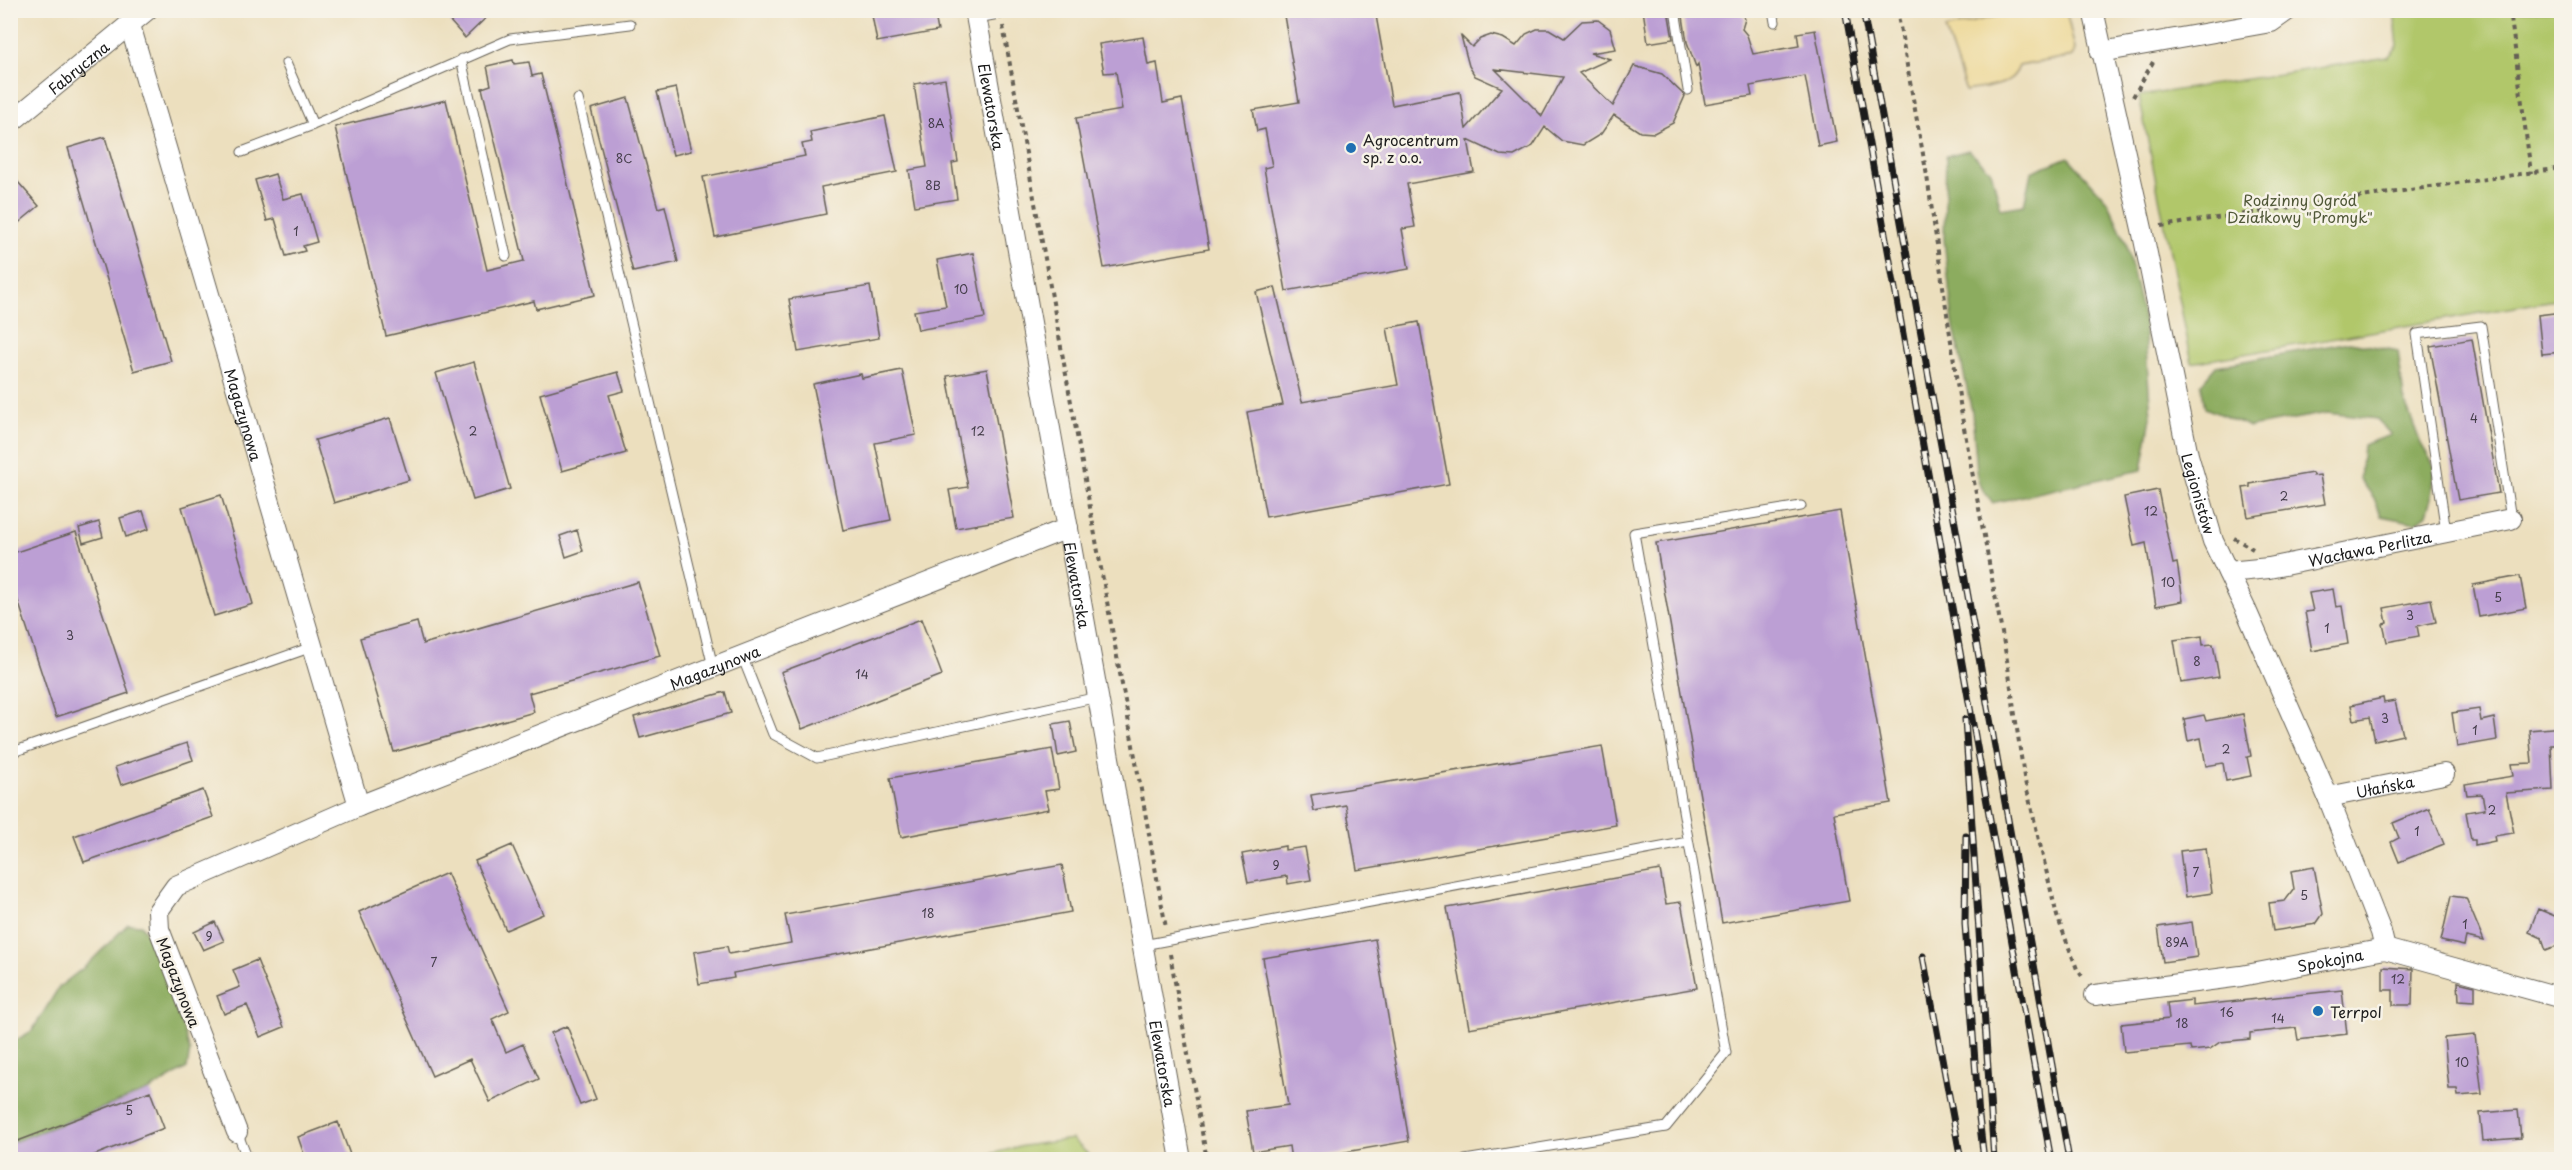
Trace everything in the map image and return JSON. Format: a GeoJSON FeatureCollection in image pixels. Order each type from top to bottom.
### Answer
{"type":"FeatureCollection","features":[{"type":"Feature","properties":{"kind":"street","name":"Fabryczna"},"geometry":{"type":"LineString","coordinates":[[10,123],[147,10]]}},
{"type":"Feature","properties":{"kind":"street","name":"Legionistów"},"geometry":{"type":"LineString","coordinates":[[2093,10],[2142,229],[2188,455],[2213,541],[2328,796],[2382,932],[2385,950]]}},
{"type":"Feature","properties":{"kind":"street"},"geometry":{"type":"LineString","coordinates":[[2101,52],[2271,22],[2288,10]]}},
{"type":"Feature","properties":{"kind":"street","name":"Elewatorska"},"geometry":{"type":"LineString","coordinates":[[976,14],[1181,1160]]}},
{"type":"Feature","properties":{"kind":"street","name":"Magazynowa"},"geometry":{"type":"LineString","coordinates":[[130,26],[359,806]]}},
{"type":"Feature","properties":{"kind":"street","name":"Wacława Perlitza"},"geometry":{"type":"LineString","coordinates":[[2228,572],[2269,568],[2511,519]]}},
{"type":"Feature","properties":{"kind":"street","name":"Magazynowa"},"geometry":{"type":"LineString","coordinates":[[237,1132],[159,929],[158,910],[176,886],[187,879],[359,806],[1068,528]]}},
{"type":"Feature","properties":{"kind":"street","name":"Ułańska"},"geometry":{"type":"LineString","coordinates":[[2328,796],[2444,774]]}},
{"type":"Feature","properties":{"kind":"street","name":"Spokojna"},"geometry":{"type":"LineString","coordinates":[[2095,995],[2241,976],[2385,950],[2562,998]]}},
{"type":"Feature","properties":{"kind":"lane"},"geometry":{"type":"LineString","coordinates":[[976,14],[1001,14],[1021,10]]}},
{"type":"Feature","properties":{"kind":"lane"},"geometry":{"type":"LineString","coordinates":[[1675,10],[1688,90]]}},
{"type":"Feature","properties":{"kind":"lane"},"geometry":{"type":"LineString","coordinates":[[1773,10],[1775,22]]}},
{"type":"Feature","properties":{"kind":"lane"},"geometry":{"type":"LineString","coordinates":[[242,152],[313,125],[510,39],[630,24]]}},
{"type":"Feature","properties":{"kind":"lane"},"geometry":{"type":"LineString","coordinates":[[461,59],[506,256]]}},
{"type":"Feature","properties":{"kind":"lane"},"geometry":{"type":"LineString","coordinates":[[286,63],[313,125]]}},
{"type":"Feature","properties":{"kind":"lane"},"geometry":{"type":"LineString","coordinates":[[578,99],[713,668]]}},
{"type":"Feature","properties":{"kind":"lane"},"geometry":{"type":"LineString","coordinates":[[2446,532],[2417,334],[2481,326],[2511,519]]}},
{"type":"Feature","properties":{"kind":"lane"},"geometry":{"type":"LineString","coordinates":[[1465,1160],[1665,1127],[1726,1053],[1634,533],[1801,506]]}},
{"type":"Feature","properties":{"kind":"lane"},"geometry":{"type":"LineString","coordinates":[[10,753],[312,647]]}},
{"type":"Feature","properties":{"kind":"lane"},"geometry":{"type":"LineString","coordinates":[[742,656],[773,734],[818,758],[1098,697]]}},
{"type":"Feature","properties":{"kind":"lane"},"geometry":{"type":"LineString","coordinates":[[1143,945],[1688,842]]}},
{"type":"Feature","properties":{"kind":"lane"},"geometry":{"type":"LineString","coordinates":[[237,1132],[248,1160]]}},
{"type":"Feature","properties":{"kind":"path"},"geometry":{"type":"LineString","coordinates":[[1897,10],[1927,176],[1962,417],[2007,660],[2024,777],[2057,916],[2077,969],[2095,995]]}},
{"type":"Feature","properties":{"kind":"path"},"geometry":{"type":"LineString","coordinates":[[2510,10],[2531,173]]}},
{"type":"Feature","properties":{"kind":"path"},"geometry":{"type":"LineString","coordinates":[[1001,14],[1207,1160]]}},
{"type":"Feature","properties":{"kind":"path"},"geometry":{"type":"LineString","coordinates":[[2142,229],[2562,168]]}},
{"type":"Feature","properties":{"kind":"green space","name":"Rodzinny Ogród Działkowy \"Promyk\""},"geometry":{"type":"Polygon","coordinates":[[[2394,11],[2561,11],[2561,299],[2192,363],[2139,96],[2388,57],[2398,46],[2394,11]]]}},
{"type":"Feature","properties":{"kind":"green space"},"geometry":{"type":"Polygon","coordinates":[[[1968,150],[1991,171],[2001,209],[2024,205],[2031,172],[2068,157],[2107,201],[2126,242],[2144,321],[2151,417],[2142,470],[1992,503],[1978,482],[1972,412],[1953,323],[1944,239],[1946,156],[1968,150]]]}},
{"type":"Feature","properties":{"kind":"green space"},"geometry":{"type":"Polygon","coordinates":[[[2350,342],[2398,351],[2404,399],[2421,444],[2435,467],[2432,498],[2427,514],[2416,523],[2381,516],[2374,498],[2360,479],[2363,445],[2391,435],[2377,419],[2327,413],[2250,427],[2205,408],[2201,384],[2216,366],[2350,342]]]}},
{"type":"Feature","properties":{"kind":"green space"},"geometry":{"type":"Polygon","coordinates":[[[128,924],[141,925],[155,946],[190,1051],[187,1068],[150,1090],[11,1143],[11,1043],[32,1031],[59,987],[87,965],[128,924]]]}},
{"type":"Feature","properties":{"kind":"green space"},"geometry":{"type":"Polygon","coordinates":[[[1072,1139],[1093,1159],[969,1159],[1023,1146],[1072,1139]]]}},
{"type":"Feature","properties":{"kind":"sand"},"geometry":{"type":"Polygon","coordinates":[[[2005,11],[2066,11],[2075,49],[2073,56],[2019,66],[2010,79],[2004,83],[1966,91],[1945,29],[2005,14],[2005,11]]]}},
{"type":"Feature","properties":{"kind":"building"},"geometry":{"type":"Polygon","coordinates":[[[440,10],[494,10],[465,38],[440,10]]]}},
{"type":"Feature","properties":{"kind":"building"},"geometry":{"type":"Polygon","coordinates":[[[871,10],[934,10],[938,31],[877,42],[871,10]]]}},
{"type":"Feature","properties":{"kind":"building","name":"Agrocentrum sp. z o.o."},"geometry":{"type":"Polygon","coordinates":[[[1283,10],[1375,10],[1392,105],[1460,92],[1466,129],[1502,88],[1475,76],[1469,66],[1461,36],[1472,47],[1480,39],[1491,35],[1503,38],[1516,46],[1526,34],[1537,29],[1549,29],[1564,38],[1582,21],[1598,20],[1610,29],[1616,49],[1590,53],[1610,59],[1579,73],[1613,106],[1634,66],[1662,74],[1685,96],[1673,123],[1654,133],[1640,132],[1614,115],[1601,134],[1583,145],[1562,141],[1545,127],[1533,146],[1514,156],[1500,155],[1468,140],[1474,172],[1407,184],[1415,227],[1402,229],[1409,269],[1286,291],[1264,168],[1272,166],[1265,129],[1257,131],[1253,110],[1299,102],[1283,10]],[[1495,69],[1542,116],[1563,77],[1495,69]]]}},
{"type":"Feature","properties":{"kind":"building"},"geometry":{"type":"Polygon","coordinates":[[[1643,10],[1668,10],[1673,39],[1648,43],[1643,10]]]}},
{"type":"Feature","properties":{"kind":"building"},"geometry":{"type":"Polygon","coordinates":[[[1682,10],[1740,10],[1745,19],[1742,29],[1747,35],[1753,54],[1799,46],[1797,33],[1815,30],[1837,142],[1818,146],[1805,76],[1750,86],[1752,96],[1705,104],[1698,64],[1696,67],[1687,42],[1682,10]]]}},
{"type":"Feature","properties":{"kind":"building"},"geometry":{"type":"Polygon","coordinates":[[[1143,37],[1148,65],[1157,63],[1163,103],[1182,99],[1209,249],[1104,268],[1076,118],[1122,110],[1116,72],[1104,73],[1099,44],[1143,37]]]}},
{"type":"Feature","properties":{"kind":"building"},"geometry":{"type":"Polygon","coordinates":[[[513,60],[514,64],[529,62],[532,76],[541,74],[595,295],[536,309],[534,301],[386,336],[335,127],[446,100],[487,270],[524,261],[482,88],[491,85],[487,66],[513,60]]]}},
{"type":"Feature","properties":{"kind":"building"},"geometry":{"type":"Polygon","coordinates":[[[945,79],[958,162],[952,163],[957,199],[915,206],[909,170],[927,167],[914,84],[945,79]]]}},
{"type":"Feature","properties":{"kind":"building"},"geometry":{"type":"Polygon","coordinates":[[[676,88],[691,151],[673,155],[657,92],[676,88]]]}},
{"type":"Feature","properties":{"kind":"building"},"geometry":{"type":"Polygon","coordinates":[[[628,98],[658,208],[665,206],[678,262],[633,272],[591,109],[628,98]]]}},
{"type":"Feature","properties":{"kind":"building"},"geometry":{"type":"Polygon","coordinates":[[[885,116],[897,172],[821,187],[826,214],[715,237],[703,177],[805,156],[802,144],[812,142],[810,132],[885,116]]]}},
{"type":"Feature","properties":{"kind":"building"},"geometry":{"type":"Polygon","coordinates":[[[105,137],[171,361],[134,371],[68,148],[105,137]]]}},
{"type":"Feature","properties":{"kind":"building"},"geometry":{"type":"Polygon","coordinates":[[[10,173],[39,206],[10,230],[10,173]]]}},
{"type":"Feature","properties":{"kind":"building"},"geometry":{"type":"Polygon","coordinates":[[[275,174],[283,199],[303,194],[317,242],[303,246],[305,251],[286,256],[275,219],[267,221],[255,180],[275,174]]]}},
{"type":"Feature","properties":{"kind":"building"},"geometry":{"type":"Polygon","coordinates":[[[973,253],[985,318],[918,330],[914,311],[946,306],[937,260],[973,253]]]}},
{"type":"Feature","properties":{"kind":"building"},"geometry":{"type":"Polygon","coordinates":[[[870,286],[879,338],[798,352],[789,299],[870,286]]]}},
{"type":"Feature","properties":{"kind":"building"},"geometry":{"type":"Polygon","coordinates":[[[1275,287],[1302,402],[1398,385],[1387,328],[1419,322],[1449,484],[1266,517],[1247,412],[1283,405],[1256,292],[1275,287]]]}},
{"type":"Feature","properties":{"kind":"building"},"geometry":{"type":"Polygon","coordinates":[[[2562,312],[2562,352],[2542,354],[2538,315],[2562,312]]]}},
{"type":"Feature","properties":{"kind":"building"},"geometry":{"type":"Polygon","coordinates":[[[2472,339],[2499,493],[2458,500],[2430,346],[2472,339]]]}},
{"type":"Feature","properties":{"kind":"building"},"geometry":{"type":"Polygon","coordinates":[[[474,362],[510,489],[473,500],[436,373],[474,362]]]}},
{"type":"Feature","properties":{"kind":"building"},"geometry":{"type":"Polygon","coordinates":[[[987,369],[1014,518],[956,528],[949,490],[968,487],[947,376],[987,369]]]}},
{"type":"Feature","properties":{"kind":"building"},"geometry":{"type":"Polygon","coordinates":[[[902,370],[916,435],[875,443],[891,520],[843,530],[813,384],[861,374],[862,378],[902,370]]]}},
{"type":"Feature","properties":{"kind":"building"},"geometry":{"type":"Polygon","coordinates":[[[618,372],[624,391],[609,395],[626,453],[562,471],[540,394],[618,372]]]}},
{"type":"Feature","properties":{"kind":"building"},"geometry":{"type":"Polygon","coordinates":[[[390,418],[409,480],[334,503],[315,440],[390,418]]]}},
{"type":"Feature","properties":{"kind":"building"},"geometry":{"type":"Polygon","coordinates":[[[2312,473],[2313,476],[2320,475],[2325,504],[2248,517],[2243,488],[2250,487],[2250,484],[2312,473]]]}},
{"type":"Feature","properties":{"kind":"building"},"geometry":{"type":"Polygon","coordinates":[[[2158,490],[2173,564],[2177,563],[2183,601],[2156,606],[2146,543],[2134,546],[2124,497],[2158,490]]]}},
{"type":"Feature","properties":{"kind":"building"},"geometry":{"type":"Polygon","coordinates":[[[221,495],[253,604],[214,616],[182,507],[221,495]]]}},
{"type":"Feature","properties":{"kind":"building"},"geometry":{"type":"Polygon","coordinates":[[[143,511],[149,529],[126,537],[120,518],[143,511]]]}},
{"type":"Feature","properties":{"kind":"building"},"geometry":{"type":"Polygon","coordinates":[[[1840,511],[1891,803],[1834,813],[1849,901],[1722,923],[1656,543],[1840,511]]]}},
{"type":"Feature","properties":{"kind":"building"},"geometry":{"type":"Polygon","coordinates":[[[99,522],[103,537],[83,543],[79,528],[99,522]]]}},
{"type":"Feature","properties":{"kind":"building"},"geometry":{"type":"Polygon","coordinates":[[[577,530],[583,551],[566,557],[560,536],[577,530]]]}},
{"type":"Feature","properties":{"kind":"building"},"geometry":{"type":"Polygon","coordinates":[[[76,532],[129,693],[56,717],[10,576],[10,554],[76,532]]]}},
{"type":"Feature","properties":{"kind":"building"},"geometry":{"type":"Polygon","coordinates":[[[2520,576],[2526,608],[2479,617],[2473,585],[2520,576]]]}},
{"type":"Feature","properties":{"kind":"building"},"geometry":{"type":"Polygon","coordinates":[[[638,582],[660,656],[529,693],[534,712],[394,752],[360,638],[417,622],[423,644],[638,582]]]}},
{"type":"Feature","properties":{"kind":"building"},"geometry":{"type":"Polygon","coordinates":[[[2333,589],[2336,607],[2342,606],[2348,644],[2312,651],[2305,612],[2313,611],[2309,593],[2333,589]]]}},
{"type":"Feature","properties":{"kind":"building"},"geometry":{"type":"Polygon","coordinates":[[[2431,599],[2436,622],[2417,626],[2419,636],[2387,642],[2383,624],[2387,623],[2384,608],[2431,599]]]}},
{"type":"Feature","properties":{"kind":"building"},"geometry":{"type":"Polygon","coordinates":[[[921,619],[942,675],[802,729],[781,672],[921,619]]]}},
{"type":"Feature","properties":{"kind":"building"},"geometry":{"type":"Polygon","coordinates":[[[2202,636],[2203,645],[2213,644],[2219,677],[2181,683],[2174,640],[2202,636]]]}},
{"type":"Feature","properties":{"kind":"building"},"geometry":{"type":"Polygon","coordinates":[[[725,692],[731,713],[640,738],[634,717],[725,692]]]}},
{"type":"Feature","properties":{"kind":"building"},"geometry":{"type":"Polygon","coordinates":[[[2383,698],[2384,703],[2395,701],[2403,735],[2375,741],[2370,717],[2354,720],[2351,705],[2383,698]]]}},
{"type":"Feature","properties":{"kind":"building"},"geometry":{"type":"Polygon","coordinates":[[[2479,709],[2481,721],[2494,718],[2497,740],[2457,747],[2452,713],[2479,709]]]}},
{"type":"Feature","properties":{"kind":"building"},"geometry":{"type":"Polygon","coordinates":[[[2243,714],[2251,756],[2247,757],[2251,776],[2226,781],[2223,763],[2206,766],[2201,738],[2188,741],[2184,719],[2204,715],[2206,721],[2243,714]]]}},
{"type":"Feature","properties":{"kind":"building"},"geometry":{"type":"Polygon","coordinates":[[[1070,721],[1076,752],[1058,756],[1053,724],[1070,721]]]}},
{"type":"Feature","properties":{"kind":"building"},"geometry":{"type":"Polygon","coordinates":[[[2562,727],[2562,745],[2551,745],[2553,790],[2506,793],[2514,833],[2494,836],[2495,841],[2475,845],[2475,840],[2471,840],[2466,812],[2485,809],[2482,794],[2467,795],[2465,784],[2513,776],[2511,764],[2532,763],[2529,730],[2562,727]]]}},
{"type":"Feature","properties":{"kind":"building"},"geometry":{"type":"Polygon","coordinates":[[[187,743],[193,760],[121,785],[115,767],[187,743]]]}},
{"type":"Feature","properties":{"kind":"building"},"geometry":{"type":"Polygon","coordinates":[[[1602,746],[1616,825],[1357,870],[1346,805],[1314,811],[1311,795],[1602,746]]]}},
{"type":"Feature","properties":{"kind":"building"},"geometry":{"type":"Polygon","coordinates":[[[1052,749],[1059,789],[1045,791],[1049,809],[901,837],[890,778],[1052,749]]]}},
{"type":"Feature","properties":{"kind":"building"},"geometry":{"type":"Polygon","coordinates":[[[203,790],[213,817],[84,862],[74,836],[203,790]]]}},
{"type":"Feature","properties":{"kind":"building"},"geometry":{"type":"Polygon","coordinates":[[[2429,808],[2444,844],[2399,862],[2391,842],[2399,838],[2393,823],[2429,808]]]}},
{"type":"Feature","properties":{"kind":"building"},"geometry":{"type":"Polygon","coordinates":[[[512,845],[543,914],[506,930],[475,861],[512,845]]]}},
{"type":"Feature","properties":{"kind":"building"},"geometry":{"type":"Polygon","coordinates":[[[1285,846],[1285,850],[1305,847],[1311,880],[1288,884],[1287,876],[1248,883],[1242,854],[1285,846]]]}},
{"type":"Feature","properties":{"kind":"building"},"geometry":{"type":"Polygon","coordinates":[[[2206,848],[2212,893],[2186,897],[2180,851],[2206,848]]]}},
{"type":"Feature","properties":{"kind":"building"},"geometry":{"type":"Polygon","coordinates":[[[1062,865],[1071,912],[733,973],[734,978],[699,984],[694,952],[727,946],[729,954],[791,943],[785,915],[1062,865]]]}},
{"type":"Feature","properties":{"kind":"building"},"geometry":{"type":"Polygon","coordinates":[[[2314,867],[2323,914],[2316,924],[2273,931],[2269,903],[2285,901],[2294,889],[2291,871],[2314,867]]]}},
{"type":"Feature","properties":{"kind":"building"},"geometry":{"type":"Polygon","coordinates":[[[1660,870],[1666,904],[1681,902],[1697,988],[1469,1028],[1447,908],[1660,870]]]}},
{"type":"Feature","properties":{"kind":"building"},"geometry":{"type":"Polygon","coordinates":[[[447,873],[509,1011],[492,1019],[506,1052],[523,1044],[539,1079],[490,1102],[470,1059],[432,1076],[359,912],[447,873]]]}},
{"type":"Feature","properties":{"kind":"building"},"geometry":{"type":"Polygon","coordinates":[[[2451,896],[2466,898],[2484,941],[2466,937],[2464,946],[2441,941],[2451,896]]]}},
{"type":"Feature","properties":{"kind":"building"},"geometry":{"type":"Polygon","coordinates":[[[2538,909],[2562,919],[2562,944],[2546,950],[2542,938],[2529,932],[2538,909]]]}},
{"type":"Feature","properties":{"kind":"building"},"geometry":{"type":"Polygon","coordinates":[[[215,922],[224,941],[203,950],[194,932],[215,922]]]}},
{"type":"Feature","properties":{"kind":"building"},"geometry":{"type":"Polygon","coordinates":[[[2192,922],[2197,957],[2163,962],[2158,927],[2192,922]]]}},
{"type":"Feature","properties":{"kind":"building"},"geometry":{"type":"Polygon","coordinates":[[[1375,939],[1409,1141],[1300,1160],[1291,1160],[1289,1146],[1253,1152],[1246,1111],[1288,1105],[1263,958],[1375,939]]]}},
{"type":"Feature","properties":{"kind":"building"},"geometry":{"type":"Polygon","coordinates":[[[257,960],[284,1027],[260,1037],[247,1005],[224,1014],[217,996],[240,987],[233,970],[257,960]]]}},
{"type":"Feature","properties":{"kind":"building"},"geometry":{"type":"Polygon","coordinates":[[[2383,967],[2413,969],[2412,1005],[2393,1005],[2393,990],[2383,990],[2383,967]]]}},
{"type":"Feature","properties":{"kind":"building"},"geometry":{"type":"Polygon","coordinates":[[[2458,982],[2475,986],[2475,1001],[2459,1000],[2458,982]]]}},
{"type":"Feature","properties":{"kind":"building"},"geometry":{"type":"Polygon","coordinates":[[[2342,990],[2347,1034],[2298,1040],[2296,1028],[2250,1033],[2250,1039],[2220,1042],[2210,1049],[2191,1051],[2190,1046],[2124,1052],[2121,1024],[2169,1019],[2167,1003],[2192,1000],[2192,1006],[2342,990]]]}},
{"type":"Feature","properties":{"kind":"building"},"geometry":{"type":"Polygon","coordinates":[[[567,1026],[596,1099],[580,1105],[551,1033],[567,1026]]]}},
{"type":"Feature","properties":{"kind":"building"},"geometry":{"type":"Polygon","coordinates":[[[2475,1035],[2482,1094],[2458,1096],[2457,1089],[2449,1089],[2444,1038],[2475,1035]]]}},
{"type":"Feature","properties":{"kind":"building"},"geometry":{"type":"Polygon","coordinates":[[[150,1091],[164,1128],[82,1160],[14,1160],[10,1144],[150,1091]]]}},
{"type":"Feature","properties":{"kind":"building"},"geometry":{"type":"Polygon","coordinates":[[[2518,1110],[2521,1138],[2483,1141],[2480,1113],[2518,1110]]]}},
{"type":"Feature","properties":{"kind":"building"},"geometry":{"type":"Polygon","coordinates":[[[338,1122],[352,1160],[306,1160],[298,1137],[338,1122]]]}},
{"type":"Feature","properties":{"kind":"railway"},"geometry":{"type":"LineString","coordinates":[[1845,10],[2051,1160]]}},
{"type":"Feature","properties":{"kind":"railway"},"geometry":{"type":"LineString","coordinates":[[1863,10],[2069,1160]]}},
{"type":"Feature","properties":{"kind":"railway"},"geometry":{"type":"LineString","coordinates":[[1965,719],[1994,1160]]}},
{"type":"Feature","properties":{"kind":"railway"},"geometry":{"type":"LineString","coordinates":[[1966,836],[1965,924],[1984,1160]]}},
{"type":"Feature","properties":{"kind":"railway"},"geometry":{"type":"LineString","coordinates":[[1923,956],[1961,1160]]}},
{"type":"Feature","properties":{"kind":"place","name":"Agrocentrum sp. z o.o."},"geometry":{"type":"Point","coordinates":[1351,148]}},
{"type":"Feature","properties":{"kind":"place","name":"Terrpol"},"geometry":{"type":"Point","coordinates":[2318,1011]}}]}
